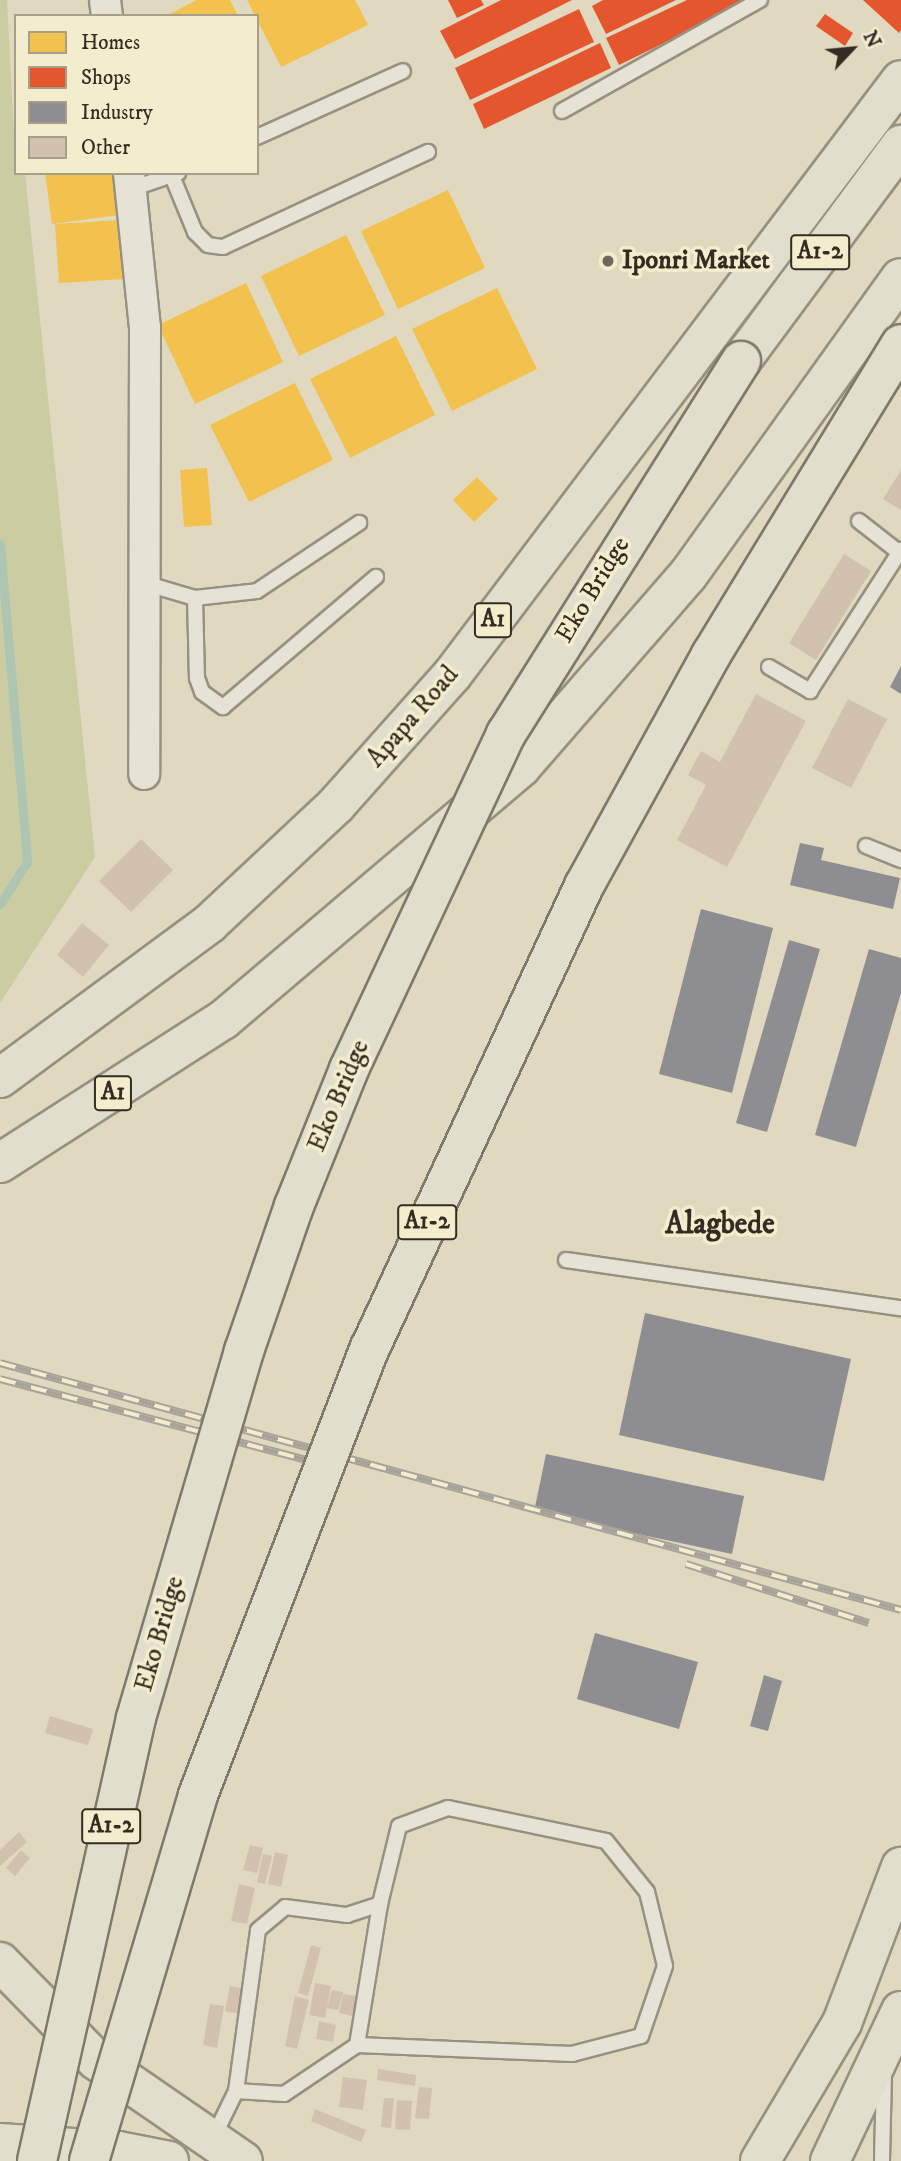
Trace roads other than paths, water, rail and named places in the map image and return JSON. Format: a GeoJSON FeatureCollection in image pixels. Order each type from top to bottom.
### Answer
{"type":"FeatureCollection","features":[{"type":"Feature","properties":{"kind":"main road","name":"Apapa Road"},"geometry":{"type":"LineString","coordinates":[[0,1079],[210,923],[336,805],[452,675],[901,80]]}},
{"type":"Feature","properties":{"kind":"main road","name":"Eko Bridge"},"geometry":{"type":"LineString","coordinates":[[37,2161],[140,1705],[244,1351],[349,1069],[513,722],[741,361],[901,145]]}},
{"type":"Feature","properties":{"kind":"main road","name":"A1"},"geometry":{"type":"LineString","coordinates":[[0,1163],[223,1020],[521,767],[688,575],[901,278]]}},
{"type":"Feature","properties":{"kind":"main road","name":"A1-2"},"geometry":{"type":"LineString","coordinates":[[89,2161],[198,1796],[370,1348],[584,886],[711,655],[901,344]]}},
{"type":"Feature","properties":{"kind":"main road"},"geometry":{"type":"LineString","coordinates":[[760,2161],[842,2023],[901,1867]]}},
{"type":"Feature","properties":{"kind":"main road"},"geometry":{"type":"LineString","coordinates":[[0,1962],[96,2060],[243,2161]]}},
{"type":"Feature","properties":{"kind":"main road"},"geometry":{"type":"LineString","coordinates":[[830,2161],[883,2060],[901,2011]]}},
{"type":"Feature","properties":{"kind":"main road"},"geometry":{"type":"LineString","coordinates":[[0,2143],[118,2151],[169,2161]]}},
{"type":"Feature","properties":{"kind":"street"},"geometry":{"type":"LineString","coordinates":[[130,181],[145,327],[145,774]]}},
{"type":"Feature","properties":{"kind":"lane"},"geometry":{"type":"LineString","coordinates":[[562,111],[760,0]]}},
{"type":"Feature","properties":{"kind":"lane"},"geometry":{"type":"LineString","coordinates":[[259,136],[403,71]]}},
{"type":"Feature","properties":{"kind":"lane"},"geometry":{"type":"LineString","coordinates":[[130,181],[175,175],[195,232],[208,246],[223,247],[429,152]]}},
{"type":"Feature","properties":{"kind":"lane"},"geometry":{"type":"LineString","coordinates":[[769,667],[810,691],[899,550],[859,521]]}},
{"type":"Feature","properties":{"kind":"lane"},"geometry":{"type":"LineString","coordinates":[[144,583],[195,598],[257,591],[359,523]]}},
{"type":"Feature","properties":{"kind":"lane"},"geometry":{"type":"LineString","coordinates":[[195,598],[197,678],[202,692],[223,707],[376,577]]}},
{"type":"Feature","properties":{"kind":"lane"},"geometry":{"type":"LineString","coordinates":[[866,846],[901,860]]}},
{"type":"Feature","properties":{"kind":"lane"},"geometry":{"type":"LineString","coordinates":[[566,1261],[901,1308]]}},
{"type":"Feature","properties":{"kind":"lane"},"geometry":{"type":"LineString","coordinates":[[236,2091],[284,2094],[357,2045],[572,2054],[641,2036],[665,1966],[647,1892],[606,1841],[448,1808],[399,1826],[380,1904],[357,2045]]}},
{"type":"Feature","properties":{"kind":"lane"},"geometry":{"type":"LineString","coordinates":[[212,2139],[236,2091],[258,1930],[285,1908],[346,1915],[380,1904]]}},
{"type":"Feature","properties":{"kind":"lane"},"geometry":{"type":"LineString","coordinates":[[882,2161],[883,2060]]}},
{"type":"Feature","properties":{"kind":"waterway"},"geometry":{"type":"LineString","coordinates":[[0,544],[27,862],[0,904]]}},
{"type":"Feature","properties":{"kind":"railway"},"geometry":{"type":"LineString","coordinates":[[0,1363],[901,1610]]}},
{"type":"Feature","properties":{"kind":"railway"},"geometry":{"type":"LineString","coordinates":[[0,1379],[325,1465]]}},
{"type":"Feature","properties":{"kind":"railway"},"geometry":{"type":"LineString","coordinates":[[686,1564],[869,1623]]}},
{"type":"Feature","properties":{"kind":"place","name":"Iponri Market"},"geometry":{"type":"Point","coordinates":[608,261]}},
{"type":"Feature","properties":{"kind":"district","name":"Alagbede"},"geometry":{"type":"Point","coordinates":[720,1225]}}]}
